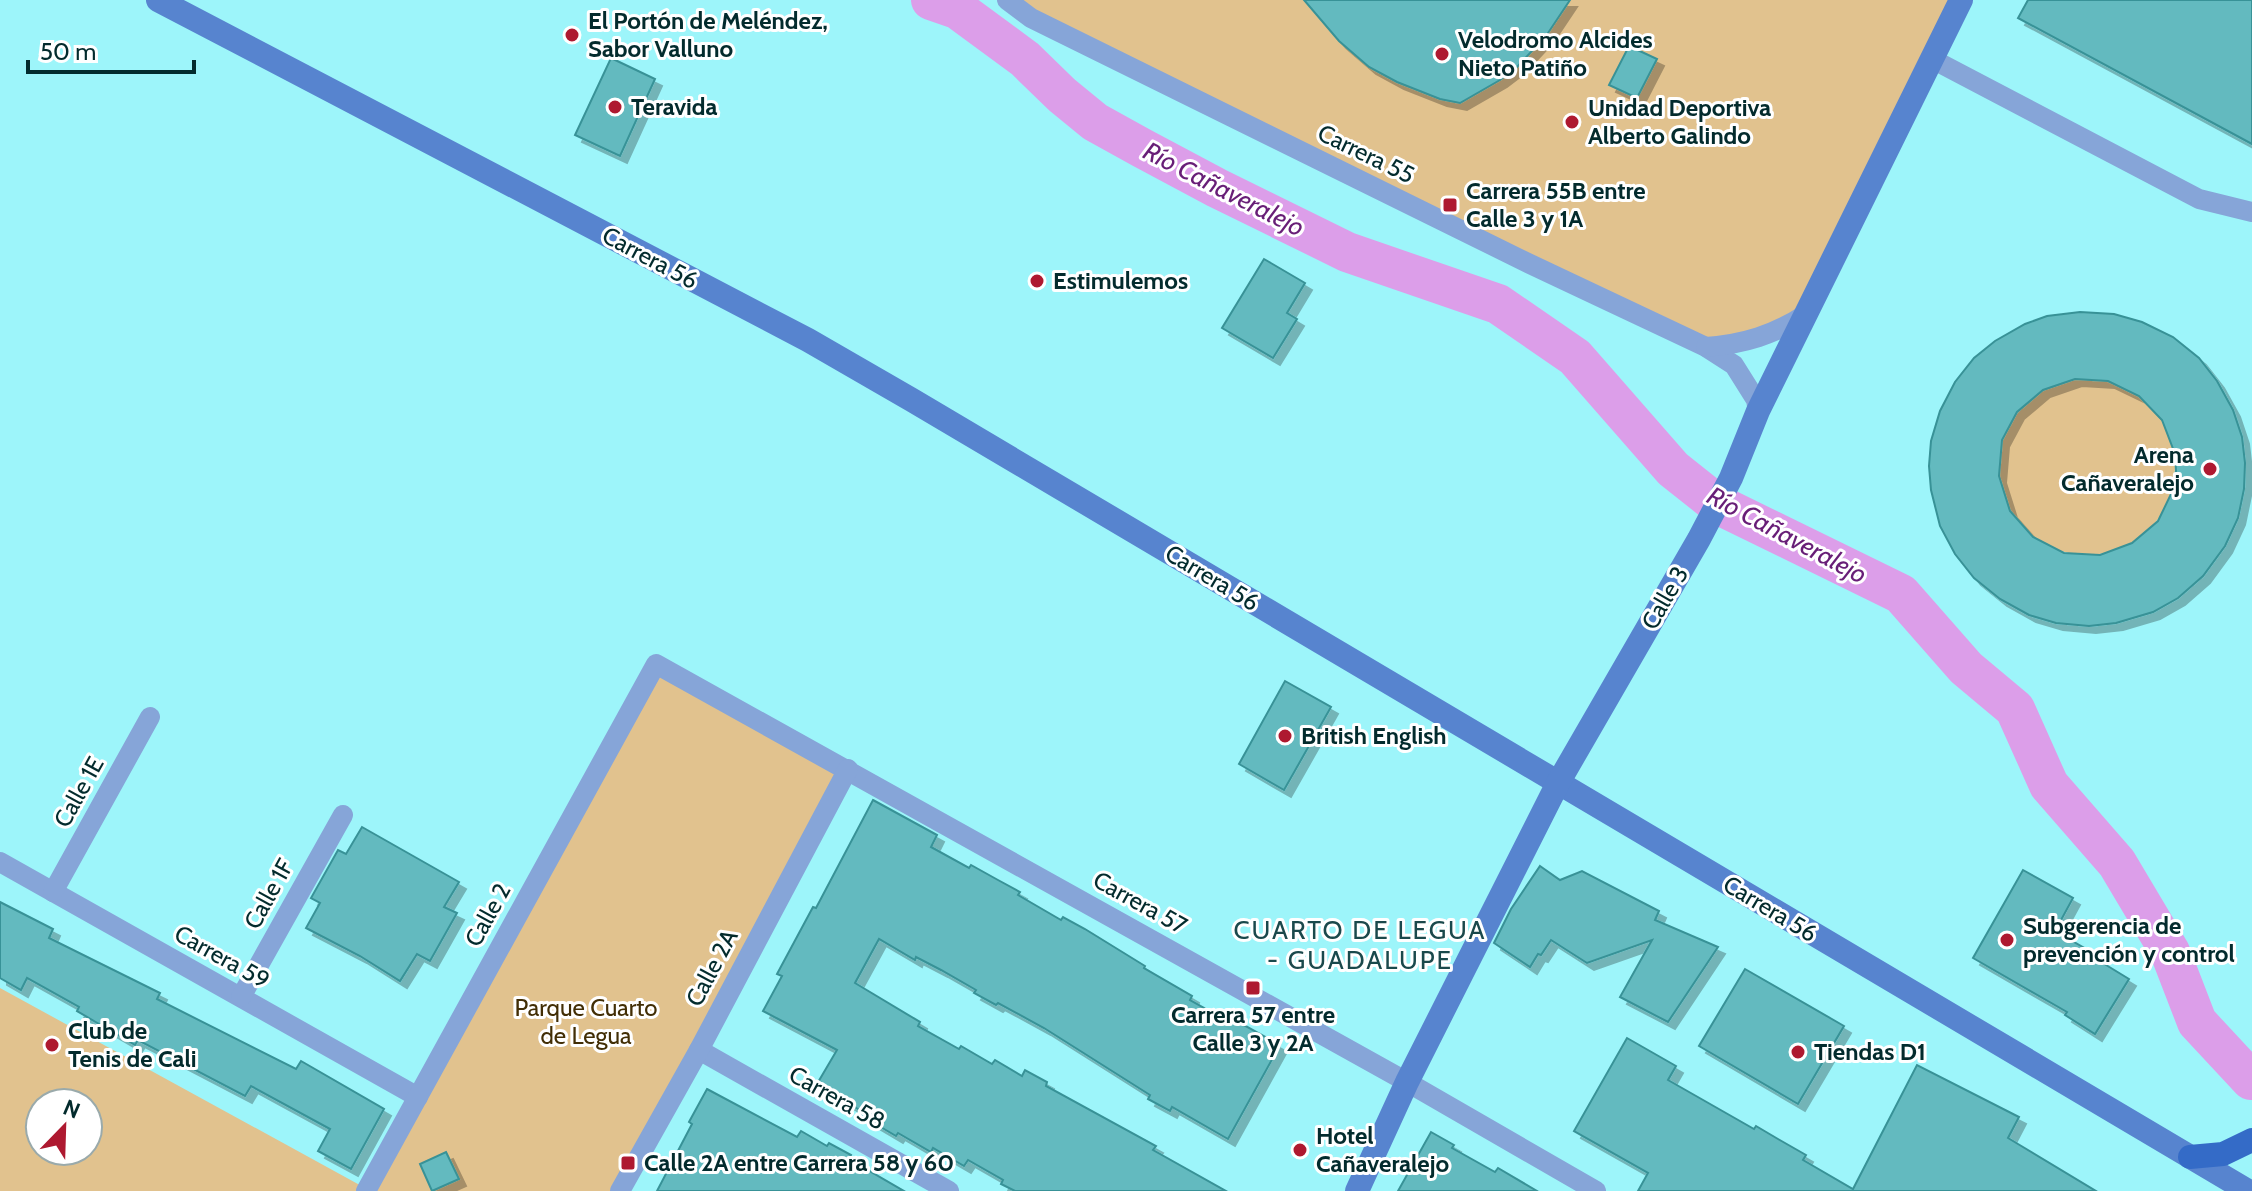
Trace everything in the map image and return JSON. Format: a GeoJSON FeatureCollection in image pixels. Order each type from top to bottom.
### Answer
{"type":"FeatureCollection","features":[{"type":"Feature","properties":{"kind":"main road"},"geometry":{"type":"LineString","coordinates":[[2190,1157],[2223,1154],[2252,1140]]}},
{"type":"Feature","properties":{"kind":"street","name":"Carrera 56"},"geometry":{"type":"LineString","coordinates":[[158,0],[808,340],[2248,1191]]}},
{"type":"Feature","properties":{"kind":"street","name":"Carrera 55"},"geometry":{"type":"LineString","coordinates":[[1007,0],[1031,18],[1706,347],[1734,365],[1752,391],[1758,411]]}},
{"type":"Feature","properties":{"kind":"street","name":"Calle 3"},"geometry":{"type":"LineString","coordinates":[[1357,1191],[1407,1082],[1558,783],[1731,478],[1758,411],[1961,0]]}},
{"type":"Feature","properties":{"kind":"street"},"geometry":{"type":"LineString","coordinates":[[1932,59],[2199,199],[2252,212]]}},
{"type":"Feature","properties":{"kind":"street"},"geometry":{"type":"LineString","coordinates":[[1706,347],[1760,339],[1785,328],[1807,313]]}},
{"type":"Feature","properties":{"kind":"street","name":"Carrera 57"},"geometry":{"type":"LineString","coordinates":[[656,664],[1407,1082],[1596,1191]]}},
{"type":"Feature","properties":{"kind":"street","name":"Calle 2"},"geometry":{"type":"LineString","coordinates":[[366,1191],[656,664]]}},
{"type":"Feature","properties":{"kind":"street","name":"Calle 1E"},"geometry":{"type":"LineString","coordinates":[[53,892],[150,717]]}},
{"type":"Feature","properties":{"kind":"street","name":"Calle 2A"},"geometry":{"type":"LineString","coordinates":[[620,1191],[699,1050],[848,769]]}},
{"type":"Feature","properties":{"kind":"street","name":"Calle 1F"},"geometry":{"type":"LineString","coordinates":[[241,997],[343,815]]}},
{"type":"Feature","properties":{"kind":"street","name":"Carrera 59"},"geometry":{"type":"LineString","coordinates":[[0,862],[418,1097]]}},
{"type":"Feature","properties":{"kind":"street","name":"Carrera 58"},"geometry":{"type":"LineString","coordinates":[[699,1050],[949,1191]]}},
{"type":"Feature","properties":{"kind":"green space","name":"Unidad Deportiva Alberto Galindo"},"geometry":{"type":"Polygon","coordinates":[[[1007,0],[1961,0],[1807,313],[1706,347],[1007,0]]]}},
{"type":"Feature","properties":{"kind":"green space"},"geometry":{"type":"Polygon","coordinates":[[[2087,379],[2121,385],[2149,405],[2169,433],[2175,467],[2169,501],[2149,529],[2121,549],[2087,555],[2053,549],[2025,529],[2005,501],[1999,467],[2005,433],[2025,405],[2053,385],[2087,379]]]}},
{"type":"Feature","properties":{"kind":"green space","name":"Parque Cuarto de Legua"},"geometry":{"type":"Polygon","coordinates":[[[656,664],[848,769],[620,1191],[0,1191],[0,988],[367,1189],[656,664]]]}},
{"type":"Feature","properties":{"kind":"building","name":"Velodromo Alcides Nieto Patiño"},"geometry":{"type":"Polygon","coordinates":[[[1304,0],[1570,0],[1546,36],[1517,67],[1460,103],[1440,99],[1397,82],[1369,67],[1339,41],[1304,0]]]}},
{"type":"Feature","properties":{"kind":"building"},"geometry":{"type":"Polygon","coordinates":[[[2028,0],[2252,0],[2252,144],[2018,18],[2028,0]]]}},
{"type":"Feature","properties":{"kind":"building"},"geometry":{"type":"Polygon","coordinates":[[[1629,46],[1657,59],[1637,98],[1609,85],[1629,46]]]}},
{"type":"Feature","properties":{"kind":"building","name":"Teravida"},"geometry":{"type":"Polygon","coordinates":[[[611,58],[655,79],[620,156],[575,135],[611,58]]]}},
{"type":"Feature","properties":{"kind":"building"},"geometry":{"type":"Polygon","coordinates":[[[1264,259],[1305,283],[1287,313],[1297,319],[1273,358],[1222,328],[1264,259]]]}},
{"type":"Feature","properties":{"kind":"building","name":"Arena Cañaveralejo"},"geometry":{"type":"Polygon","coordinates":[[[2080,312],[2114,314],[2142,322],[2173,337],[2199,358],[2217,381],[2233,410],[2242,437],[2244,489],[2238,518],[2225,546],[2203,576],[2178,598],[2153,612],[2116,623],[2089,626],[2056,623],[2029,615],[2000,599],[1974,578],[1955,554],[1940,526],[1931,490],[1931,441],[1940,411],[1955,382],[1974,358],[1995,341],[2047,316],[2080,312]],[[2075,379],[2043,390],[2017,412],[2002,440],[1999,476],[2010,511],[2033,537],[2064,553],[2100,555],[2132,543],[2158,521],[2172,492],[2175,454],[2162,420],[2139,396],[2108,381],[2075,379]]]}},
{"type":"Feature","properties":{"kind":"building","name":"British English"},"geometry":{"type":"Polygon","coordinates":[[[1285,681],[1331,707],[1284,790],[1239,764],[1285,681]]]}},
{"type":"Feature","properties":{"kind":"building"},"geometry":{"type":"Polygon","coordinates":[[[873,800],[937,835],[931,847],[1020,892],[1018,895],[1061,920],[1063,917],[1085,929],[1192,996],[1190,1000],[1280,1045],[1228,1139],[1172,1107],[1170,1111],[1148,1099],[1150,1095],[1044,1028],[998,1003],[996,1005],[941,970],[916,957],[915,960],[879,939],[855,983],[920,1022],[918,1026],[959,1049],[961,1046],[992,1064],[995,1060],[1022,1076],[1025,1070],[1047,1082],[1046,1086],[1156,1146],[1153,1150],[1226,1191],[1015,1191],[1001,1184],[1003,1180],[968,1160],[964,1166],[933,1148],[931,1152],[898,1133],[896,1136],[817,1084],[837,1050],[763,1011],[782,976],[777,974],[873,800]]]}},
{"type":"Feature","properties":{"kind":"building"},"geometry":{"type":"Polygon","coordinates":[[[362,827],[459,882],[444,907],[457,913],[430,961],[417,954],[400,981],[306,928],[320,903],[311,898],[338,850],[346,854],[362,827]]]}},
{"type":"Feature","properties":{"kind":"building"},"geometry":{"type":"Polygon","coordinates":[[[1540,866],[1560,880],[1582,871],[1659,911],[1655,920],[1718,947],[1668,1022],[1620,997],[1652,940],[1587,963],[1551,940],[1530,967],[1494,943],[1511,909],[1540,866]]]}},
{"type":"Feature","properties":{"kind":"building","name":"Subgerencia de prevención y control"},"geometry":{"type":"Polygon","coordinates":[[[2023,870],[2073,898],[2055,931],[2095,954],[2093,957],[2129,979],[2095,1034],[2065,1015],[2067,1012],[1973,958],[2023,870]]]}},
{"type":"Feature","properties":{"kind":"building"},"geometry":{"type":"Polygon","coordinates":[[[0,902],[53,929],[49,938],[160,993],[157,999],[296,1069],[301,1061],[384,1109],[351,1169],[318,1151],[330,1129],[251,1086],[245,1096],[138,1040],[135,1045],[77,1011],[79,1007],[27,978],[21,990],[0,978],[0,902]]]}},
{"type":"Feature","properties":{"kind":"building"},"geometry":{"type":"Polygon","coordinates":[[[1745,969],[1844,1026],[1798,1104],[1699,1046],[1745,969]]]}},
{"type":"Feature","properties":{"kind":"building"},"geometry":{"type":"Polygon","coordinates":[[[1627,1038],[1676,1066],[1668,1080],[1806,1155],[1803,1160],[1853,1189],[1917,1065],[2019,1117],[2008,1138],[2096,1191],[1638,1191],[1648,1173],[1574,1131],[1627,1038]]]}},
{"type":"Feature","properties":{"kind":"building"},"geometry":{"type":"Polygon","coordinates":[[[707,1089],[797,1137],[801,1131],[827,1146],[829,1143],[851,1155],[849,1159],[904,1191],[657,1191],[707,1089]]]}},
{"type":"Feature","properties":{"kind":"building"},"geometry":{"type":"Polygon","coordinates":[[[1431,1132],[1454,1145],[1452,1148],[1495,1172],[1498,1168],[1537,1191],[1398,1191],[1431,1132]]]}},
{"type":"Feature","properties":{"kind":"building"},"geometry":{"type":"Polygon","coordinates":[[[446,1152],[459,1179],[432,1191],[420,1164],[446,1152]]]}},
{"type":"Feature","properties":{"kind":"waterway","name":"Río Cañaveralejo"},"geometry":{"type":"LineString","coordinates":[[931,0],[957,9],[1025,59],[1095,122],[1142,148],[1347,252],[1498,304],[1575,357],[1673,469],[1717,504],[1901,594],[1966,668],[2015,709],[2049,785],[2117,863],[2170,952],[2197,1022],[2251,1080]]}},
{"type":"Feature","properties":{"kind":"place","name":"El Portón de Meléndez, Sabor Valluno"},"geometry":{"type":"Point","coordinates":[572,35]}},
{"type":"Feature","properties":{"kind":"place","name":"Velodromo Alcides Nieto Patiño"},"geometry":{"type":"Point","coordinates":[1442,54]}},
{"type":"Feature","properties":{"kind":"place","name":"Teravida"},"geometry":{"type":"Point","coordinates":[615,107]}},
{"type":"Feature","properties":{"kind":"place","name":"Unidad Deportiva Alberto Galindo"},"geometry":{"type":"Point","coordinates":[1572,122]}},
{"type":"Feature","properties":{"kind":"place","name":"Carrera 55B entre Calle 3 y 1A"},"geometry":{"type":"Point","coordinates":[1450,205]}},
{"type":"Feature","properties":{"kind":"place","name":"Estimulemos"},"geometry":{"type":"Point","coordinates":[1037,281]}},
{"type":"Feature","properties":{"kind":"place","name":"Arena Cañaveralejo"},"geometry":{"type":"Point","coordinates":[2210,469]}},
{"type":"Feature","properties":{"kind":"place","name":"British English"},"geometry":{"type":"Point","coordinates":[1285,736]}},
{"type":"Feature","properties":{"kind":"place","name":"Subgerencia de prevención y control"},"geometry":{"type":"Point","coordinates":[2007,940]}},
{"type":"Feature","properties":{"kind":"place","name":"Carrera 57 entre Calle 3 y 2A"},"geometry":{"type":"Point","coordinates":[1253,988]}},
{"type":"Feature","properties":{"kind":"place","name":"Club de Tenis de Cali"},"geometry":{"type":"Point","coordinates":[52,1045]}},
{"type":"Feature","properties":{"kind":"place","name":"Tiendas D1"},"geometry":{"type":"Point","coordinates":[1798,1052]}},
{"type":"Feature","properties":{"kind":"place","name":"Hotel Cañaveralejo"},"geometry":{"type":"Point","coordinates":[1300,1150]}},
{"type":"Feature","properties":{"kind":"place","name":"Calle 2A entre Carrera 58 y 60"},"geometry":{"type":"Point","coordinates":[628,1163]}},
{"type":"Feature","properties":{"kind":"district","name":"CUARTO DE LEGUA - GUADALUPE"},"geometry":{"type":"Point","coordinates":[1360,945]}}]}
